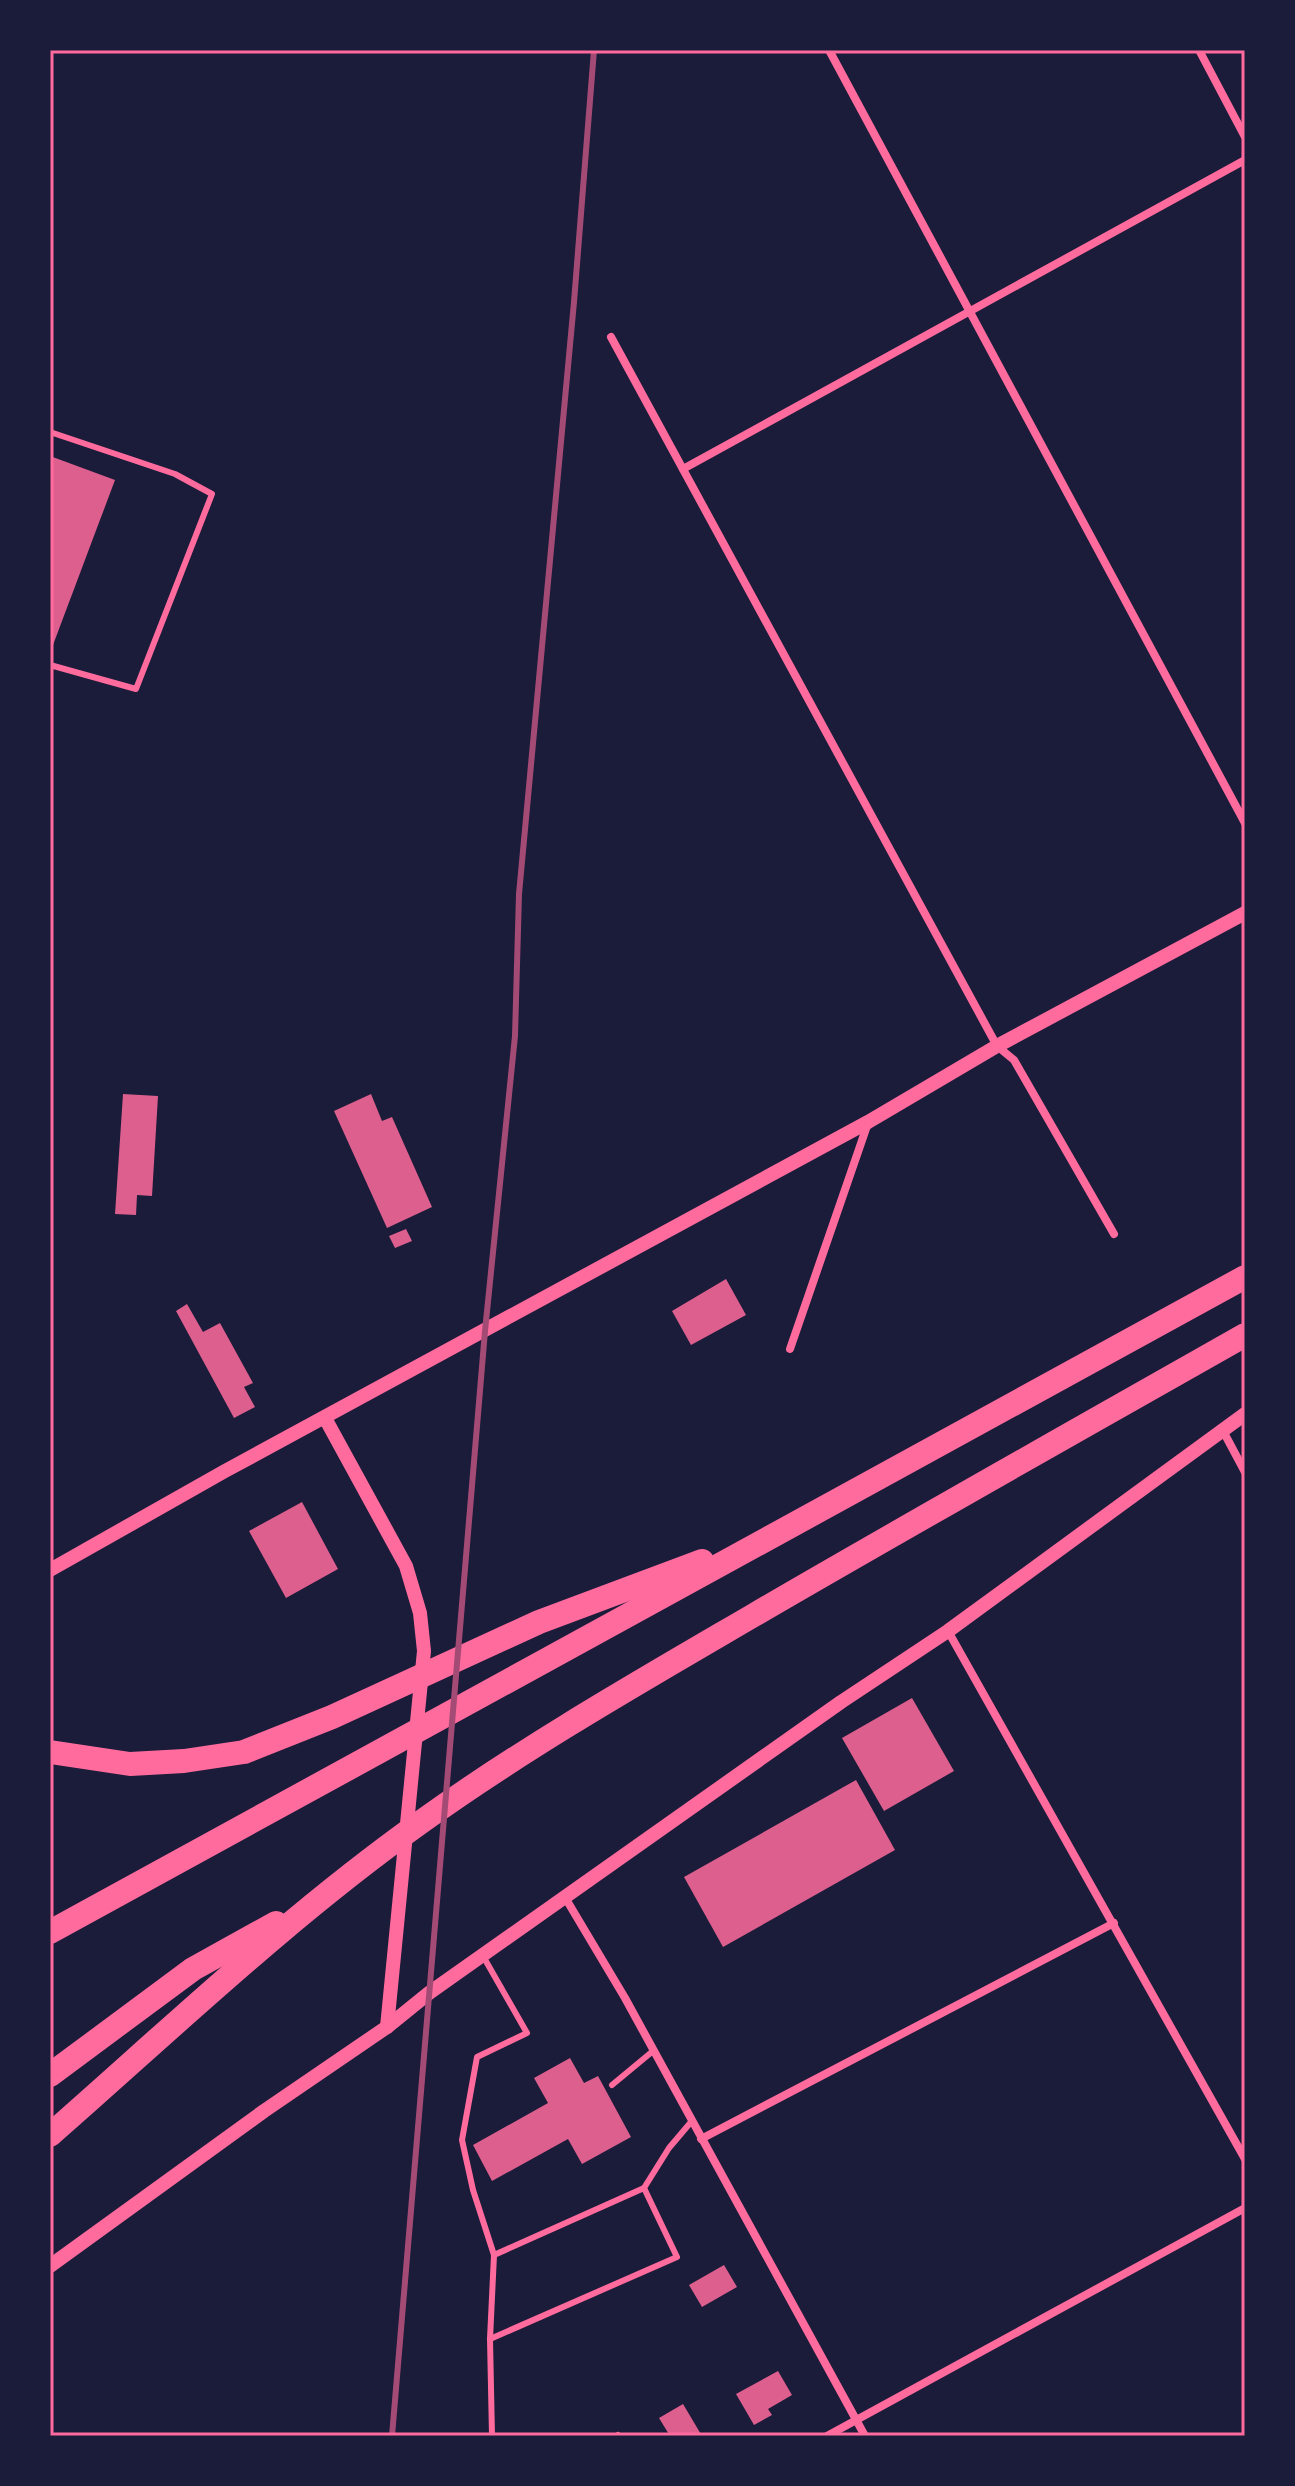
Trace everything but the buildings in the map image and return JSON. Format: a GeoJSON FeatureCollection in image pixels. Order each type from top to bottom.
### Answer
{"type":"FeatureCollection","features":[{"type":"Feature","properties":{"kind":"highway"},"geometry":{"type":"LineString","coordinates":[[50,1932],[1245,1277]]}},
{"type":"Feature","properties":{"kind":"highway"},"geometry":{"type":"LineString","coordinates":[[50,2135],[322,1897],[423,1820],[499,1769],[663,1668],[1245,1335]]}},
{"type":"Feature","properties":{"kind":"highway"},"geometry":{"type":"LineString","coordinates":[[50,1752],[130,1764],[184,1761],[244,1752],[332,1717],[539,1622],[779,1532]]}},
{"type":"Feature","properties":{"kind":"highway"},"geometry":{"type":"LineString","coordinates":[[50,2075],[193,1969],[322,1897]]}},
{"type":"Feature","properties":{"kind":"highway"},"geometry":{"type":"LineString","coordinates":[[50,1920],[111,1898]]}},
{"type":"Feature","properties":{"kind":"street"},"geometry":{"type":"LineString","coordinates":[[829,50],[1245,823]]}},
{"type":"Feature","properties":{"kind":"street"},"geometry":{"type":"LineString","coordinates":[[1199,50],[1245,137]]}},
{"type":"Feature","properties":{"kind":"street"},"geometry":{"type":"LineString","coordinates":[[683,469],[1245,160]]}},
{"type":"Feature","properties":{"kind":"street"},"geometry":{"type":"LineString","coordinates":[[611,337],[997,1046],[1014,1060],[1114,1234]]}},
{"type":"Feature","properties":{"kind":"street"},"geometry":{"type":"LineString","coordinates":[[50,1570],[225,1471],[868,1122],[997,1046],[1245,913]]}},
{"type":"Feature","properties":{"kind":"street"},"geometry":{"type":"LineString","coordinates":[[790,1349],[868,1122]]}},
{"type":"Feature","properties":{"kind":"street"},"geometry":{"type":"LineString","coordinates":[[50,2266],[841,1702],[948,1631],[1245,1414]]}},
{"type":"Feature","properties":{"kind":"street"},"geometry":{"type":"LineString","coordinates":[[325,1418],[406,1566],[420,1613],[424,1651],[387,2027]]}},
{"type":"Feature","properties":{"kind":"street"},"geometry":{"type":"LineString","coordinates":[[1221,1429],[1245,1472]]}},
{"type":"Feature","properties":{"kind":"street"},"geometry":{"type":"LineString","coordinates":[[948,1631],[1245,2159]]}},
{"type":"Feature","properties":{"kind":"street"},"geometry":{"type":"LineString","coordinates":[[566,1899],[865,2436]]}},
{"type":"Feature","properties":{"kind":"street"},"geometry":{"type":"LineString","coordinates":[[701,2139],[1114,1923]]}},
{"type":"Feature","properties":{"kind":"street"},"geometry":{"type":"LineString","coordinates":[[827,2436],[1245,2208]]}},
{"type":"Feature","properties":{"kind":"lane"},"geometry":{"type":"LineString","coordinates":[[50,432],[175,474],[212,494],[136,689],[50,665]]}},
{"type":"Feature","properties":{"kind":"lane"},"geometry":{"type":"LineString","coordinates":[[483,1956],[527,2033],[477,2057],[462,2140],[473,2190],[494,2255],[490,2339],[492,2436]]}},
{"type":"Feature","properties":{"kind":"lane"},"geometry":{"type":"LineString","coordinates":[[612,2085],[653,2051]]}},
{"type":"Feature","properties":{"kind":"lane"},"geometry":{"type":"LineString","coordinates":[[494,2255],[644,2188],[669,2148],[691,2122]]}},
{"type":"Feature","properties":{"kind":"lane"},"geometry":{"type":"LineString","coordinates":[[490,2339],[677,2257],[644,2188]]}},
{"type":"Feature","properties":{"kind":"railway"},"geometry":{"type":"LineString","coordinates":[[392,2436],[485,1331],[515,1036],[519,894],[594,50]]}}]}
